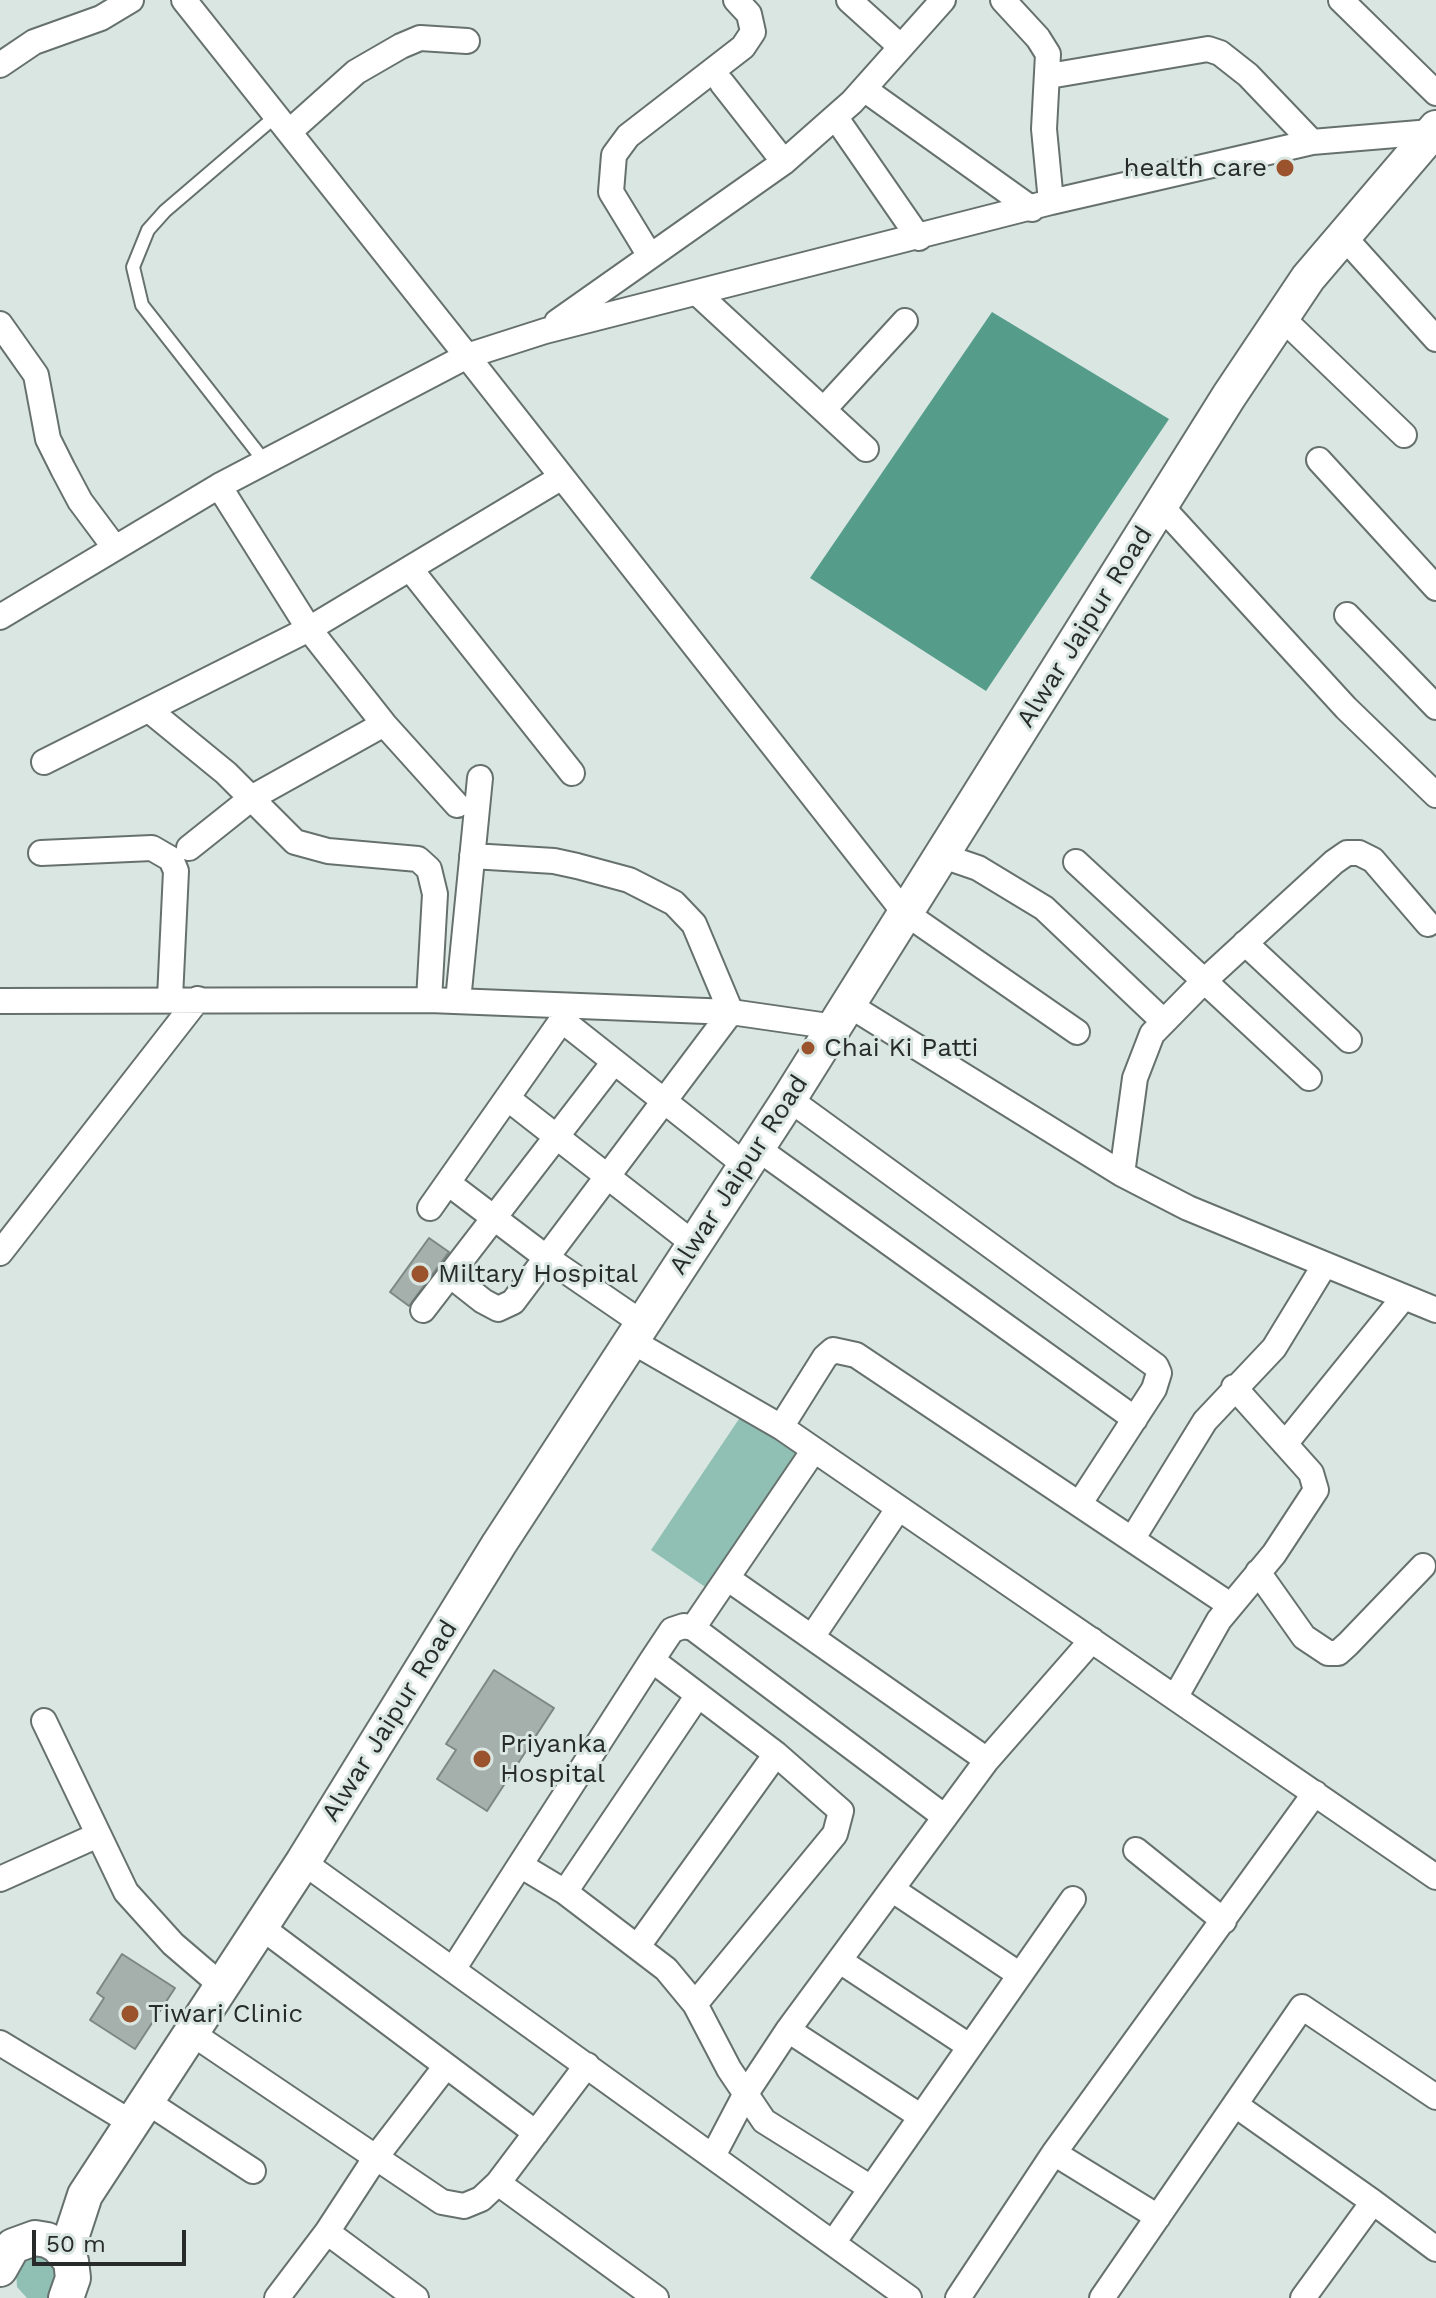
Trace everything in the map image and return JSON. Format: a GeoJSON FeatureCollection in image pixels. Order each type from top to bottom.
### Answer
{"type":"FeatureCollection","features":[{"type":"Feature","properties":{"kind":"main road","name":"Alwar Jaipur Road"},"geometry":{"type":"LineString","coordinates":[[66,2253],[85,2195],[303,1862],[499,1544],[842,1016],[904,912],[1281,317],[1343,236],[1434,132]]}},
{"type":"Feature","properties":{"kind":"main road","name":"Alwar Jaipur Road"},"geometry":{"type":"LineString","coordinates":[[2,2287],[13,2246],[35,2238],[85,2195]]}},
{"type":"Feature","properties":{"kind":"main road"},"geometry":{"type":"LineString","coordinates":[[35,2238],[47,2240],[66,2253],[73,2278],[66,2298]]}},
{"type":"Feature","properties":{"kind":"street"},"geometry":{"type":"LineString","coordinates":[[0,65],[34,42],[101,18],[131,0]]}},
{"type":"Feature","properties":{"kind":"street"},"geometry":{"type":"LineString","coordinates":[[184,0],[904,912],[1077,1032]]}},
{"type":"Feature","properties":{"kind":"street"},"geometry":{"type":"LineString","coordinates":[[650,256],[611,192],[614,155],[628,136],[743,47],[753,32],[749,14],[736,0]]}},
{"type":"Feature","properties":{"kind":"street"},"geometry":{"type":"LineString","coordinates":[[849,0],[901,47]]}},
{"type":"Feature","properties":{"kind":"street"},"geometry":{"type":"LineString","coordinates":[[545,331],[784,162],[836,118],[943,0]]}},
{"type":"Feature","properties":{"kind":"street"},"geometry":{"type":"LineString","coordinates":[[1003,0],[1048,54],[1041,206]]}},
{"type":"Feature","properties":{"kind":"street"},"geometry":{"type":"LineString","coordinates":[[1341,0],[1436,93]]}},
{"type":"Feature","properties":{"kind":"street"},"geometry":{"type":"LineString","coordinates":[[282,124],[356,72],[401,46],[420,38],[467,41]]}},
{"type":"Feature","properties":{"kind":"street"},"geometry":{"type":"LineString","coordinates":[[1049,76],[1208,49],[1220,53],[1248,75],[1312,142]]}},
{"type":"Feature","properties":{"kind":"street"},"geometry":{"type":"LineString","coordinates":[[722,83],[784,162]]}},
{"type":"Feature","properties":{"kind":"street"},"geometry":{"type":"LineString","coordinates":[[864,89],[1041,206]]}},
{"type":"Feature","properties":{"kind":"street"},"geometry":{"type":"LineString","coordinates":[[836,118],[919,238]]}},
{"type":"Feature","properties":{"kind":"street"},"geometry":{"type":"LineString","coordinates":[[0,617],[219,486],[467,356],[545,331],[1041,206],[1312,142],[1434,132]]}},
{"type":"Feature","properties":{"kind":"street"},"geometry":{"type":"LineString","coordinates":[[1343,236],[1436,339]]}},
{"type":"Feature","properties":{"kind":"street"},"geometry":{"type":"LineString","coordinates":[[697,293],[866,449]]}},
{"type":"Feature","properties":{"kind":"street"},"geometry":{"type":"LineString","coordinates":[[1281,317],[1404,435]]}},
{"type":"Feature","properties":{"kind":"street"},"geometry":{"type":"LineString","coordinates":[[825,408],[905,321]]}},
{"type":"Feature","properties":{"kind":"street"},"geometry":{"type":"LineString","coordinates":[[0,324],[36,375],[48,439],[63,469],[80,501],[115,548]]}},
{"type":"Feature","properties":{"kind":"street"},"geometry":{"type":"LineString","coordinates":[[1319,460],[1434,582]]}},
{"type":"Feature","properties":{"kind":"street"},"geometry":{"type":"LineString","coordinates":[[44,762],[309,629],[562,477]]}},
{"type":"Feature","properties":{"kind":"street"},"geometry":{"type":"LineString","coordinates":[[219,486],[309,629],[384,724],[457,805]]}},
{"type":"Feature","properties":{"kind":"street"},"geometry":{"type":"LineString","coordinates":[[1161,506],[1346,708],[1436,795]]}},
{"type":"Feature","properties":{"kind":"street"},"geometry":{"type":"LineString","coordinates":[[411,570],[572,773]]}},
{"type":"Feature","properties":{"kind":"street"},"geometry":{"type":"LineString","coordinates":[[1347,615],[1436,707]]}},
{"type":"Feature","properties":{"kind":"street"},"geometry":{"type":"LineString","coordinates":[[149,710],[253,797],[283,834],[295,842],[328,851],[418,859],[429,869],[435,894],[429,1000]]}},
{"type":"Feature","properties":{"kind":"street"},"geometry":{"type":"LineString","coordinates":[[189,848],[253,797],[384,724]]}},
{"type":"Feature","properties":{"kind":"street"},"geometry":{"type":"LineString","coordinates":[[458,1001],[480,778]]}},
{"type":"Feature","properties":{"kind":"street"},"geometry":{"type":"LineString","coordinates":[[41,853],[152,848],[171,859],[176,871],[170,998]]}},
{"type":"Feature","properties":{"kind":"street"},"geometry":{"type":"LineString","coordinates":[[1122,1174],[1137,1066],[1162,1020],[1347,853],[1359,853],[1373,860],[1428,924]]}},
{"type":"Feature","properties":{"kind":"street"},"geometry":{"type":"LineString","coordinates":[[940,855],[978,868],[1044,908],[1162,1020]]}},
{"type":"Feature","properties":{"kind":"street"},"geometry":{"type":"LineString","coordinates":[[472,856],[554,861],[629,880],[674,903],[694,924],[731,1012]]}},
{"type":"Feature","properties":{"kind":"street"},"geometry":{"type":"LineString","coordinates":[[1076,862],[1309,1078]]}},
{"type":"Feature","properties":{"kind":"street"},"geometry":{"type":"LineString","coordinates":[[1245,943],[1349,1040]]}},
{"type":"Feature","properties":{"kind":"street"},"geometry":{"type":"LineString","coordinates":[[0,1001],[170,998],[429,1000],[567,1014],[731,1012],[842,1016],[1122,1174],[1217,1222],[1436,1310]]}},
{"type":"Feature","properties":{"kind":"street"},"geometry":{"type":"LineString","coordinates":[[0,1253],[198,999]]}},
{"type":"Feature","properties":{"kind":"street"},"geometry":{"type":"LineString","coordinates":[[450,1275],[498,1309],[513,1302],[610,1177],[731,1012]]}},
{"type":"Feature","properties":{"kind":"street"},"geometry":{"type":"LineString","coordinates":[[567,1014],[614,1062],[665,1101],[1135,1419]]}},
{"type":"Feature","properties":{"kind":"street"},"geometry":{"type":"LineString","coordinates":[[430,1208],[567,1014]]}},
{"type":"Feature","properties":{"kind":"street"},"geometry":{"type":"LineString","coordinates":[[423,1310],[614,1062]]}},
{"type":"Feature","properties":{"kind":"street"},"geometry":{"type":"LineString","coordinates":[[507,1098],[694,1244]]}},
{"type":"Feature","properties":{"kind":"street"},"geometry":{"type":"LineString","coordinates":[[789,1099],[1156,1366],[1158,1382],[1080,1503]]}},
{"type":"Feature","properties":{"kind":"street"},"geometry":{"type":"LineString","coordinates":[[448,1183],[636,1331],[1176,1696],[1436,1877]]}},
{"type":"Feature","properties":{"kind":"street"},"geometry":{"type":"LineString","coordinates":[[1133,1538],[1205,1421],[1274,1348],[1324,1266]]}},
{"type":"Feature","properties":{"kind":"street"},"geometry":{"type":"LineString","coordinates":[[1285,1444],[1404,1297]]}},
{"type":"Feature","properties":{"kind":"street"},"geometry":{"type":"LineString","coordinates":[[781,1427],[825,1357],[833,1350],[856,1355],[1230,1605]]}},
{"type":"Feature","properties":{"kind":"street"},"geometry":{"type":"LineString","coordinates":[[1176,1696],[1230,1605],[1258,1572],[1316,1490],[1311,1473],[1234,1387]]}},
{"type":"Feature","properties":{"kind":"street"},"geometry":{"type":"LineString","coordinates":[[693,1628],[814,1450]]}},
{"type":"Feature","properties":{"kind":"street"},"geometry":{"type":"LineString","coordinates":[[812,1637],[898,1509]]}},
{"type":"Feature","properties":{"kind":"street"},"geometry":{"type":"LineString","coordinates":[[1258,1572],[1304,1637],[1328,1653],[1338,1653],[1423,1566]]}},
{"type":"Feature","properties":{"kind":"street"},"geometry":{"type":"LineString","coordinates":[[727,1578],[987,1760]]}},
{"type":"Feature","properties":{"kind":"street"},"geometry":{"type":"LineString","coordinates":[[454,1968],[672,1630],[684,1626],[693,1628],[945,1817]]}},
{"type":"Feature","properties":{"kind":"street"},"geometry":{"type":"LineString","coordinates":[[713,2156],[745,2095],[788,2030],[987,1760],[1092,1640]]}},
{"type":"Feature","properties":{"kind":"street"},"geometry":{"type":"LineString","coordinates":[[652,1660],[838,1805],[841,1822],[695,2004]]}},
{"type":"Feature","properties":{"kind":"street"},"geometry":{"type":"LineString","coordinates":[[565,1892],[698,1695]]}},
{"type":"Feature","properties":{"kind":"street"},"geometry":{"type":"LineString","coordinates":[[44,1721],[126,1892],[143,1914],[222,1986]]}},
{"type":"Feature","properties":{"kind":"street"},"geometry":{"type":"LineString","coordinates":[[638,1946],[776,1754]]}},
{"type":"Feature","properties":{"kind":"street"},"geometry":{"type":"LineString","coordinates":[[958,2298],[1054,2153],[1315,1793]]}},
{"type":"Feature","properties":{"kind":"street"},"geometry":{"type":"LineString","coordinates":[[0,1879],[98,1835]]}},
{"type":"Feature","properties":{"kind":"street"},"geometry":{"type":"LineString","coordinates":[[1136,1850],[1224,1921]]}},
{"type":"Feature","properties":{"kind":"street"},"geometry":{"type":"LineString","coordinates":[[303,1862],[909,2298]]}},
{"type":"Feature","properties":{"kind":"street"},"geometry":{"type":"LineString","coordinates":[[520,1865],[565,1892],[666,1969],[695,2004],[754,2111],[777,2132],[871,2188]]}},
{"type":"Feature","properties":{"kind":"street"},"geometry":{"type":"LineString","coordinates":[[893,1890],[1020,1975]]}},
{"type":"Feature","properties":{"kind":"street"},"geometry":{"type":"LineString","coordinates":[[833,2243],[1073,1899]]}},
{"type":"Feature","properties":{"kind":"street"},"geometry":{"type":"LineString","coordinates":[[261,1927],[536,2133]]}},
{"type":"Feature","properties":{"kind":"street"},"geometry":{"type":"LineString","coordinates":[[840,1961],[969,2046]]}},
{"type":"Feature","properties":{"kind":"street"},"geometry":{"type":"LineString","coordinates":[[1110,2295],[1158,2217],[1302,2007],[1436,2097]]}},
{"type":"Feature","properties":{"kind":"street"},"geometry":{"type":"LineString","coordinates":[[788,2030],[920,2116]]}},
{"type":"Feature","properties":{"kind":"street"},"geometry":{"type":"LineString","coordinates":[[190,2032],[442,2202],[464,2206],[481,2199],[498,2183],[587,2065]]}},
{"type":"Feature","properties":{"kind":"street"},"geometry":{"type":"LineString","coordinates":[[0,2043],[253,2171]]}},
{"type":"Feature","properties":{"kind":"street"},"geometry":{"type":"LineString","coordinates":[[277,2298],[327,2232],[376,2157],[446,2066]]}},
{"type":"Feature","properties":{"kind":"street"},"geometry":{"type":"LineString","coordinates":[[1237,2106],[1436,2249]]}},
{"type":"Feature","properties":{"kind":"street"},"geometry":{"type":"LineString","coordinates":[[1054,2153],[1158,2217]]}},
{"type":"Feature","properties":{"kind":"street"},"geometry":{"type":"LineString","coordinates":[[498,2183],[656,2298]]}},
{"type":"Feature","properties":{"kind":"street"},"geometry":{"type":"LineString","coordinates":[[1303,2298],[1373,2202]]}},
{"type":"Feature","properties":{"kind":"street"},"geometry":{"type":"LineString","coordinates":[[327,2232],[416,2298]]}},
{"type":"Feature","properties":{"kind":"lane"},"geometry":{"type":"LineString","coordinates":[[265,462],[142,305],[133,267],[148,230],[165,211],[282,124]]}},
{"type":"Feature","properties":{"kind":"shaded area"},"geometry":{"type":"Polygon","coordinates":[[[992,312],[1169,419],[986,691],[810,578],[992,312]]]}},
{"type":"Feature","properties":{"kind":"shaded area"},"geometry":{"type":"Polygon","coordinates":[[[741,1416],[807,1461],[717,1595],[651,1550],[741,1416]]]}},
{"type":"Feature","properties":{"kind":"shaded area"},"geometry":{"type":"Polygon","coordinates":[[[33,2253],[61,2262],[54,2298],[27,2298],[17,2287],[16,2270],[33,2253]]]}},
{"type":"Feature","properties":{"kind":"building"},"geometry":{"type":"Polygon","coordinates":[[[429,1238],[449,1252],[409,1306],[390,1292],[429,1238]]]}},
{"type":"Feature","properties":{"kind":"building"},"geometry":{"type":"Polygon","coordinates":[[[494,1670],[554,1708],[487,1811],[437,1779],[456,1750],[446,1744],[494,1670]]]}},
{"type":"Feature","properties":{"kind":"building"},"geometry":{"type":"Polygon","coordinates":[[[122,1954],[175,1988],[135,2049],[90,2020],[104,1998],[97,1993],[122,1954]]]}},
{"type":"Feature","properties":{"kind":"place","name":"health care"},"geometry":{"type":"Point","coordinates":[1285,168]}},
{"type":"Feature","properties":{"kind":"place","name":"Chai Ki Patti"},"geometry":{"type":"Point","coordinates":[808,1048]}},
{"type":"Feature","properties":{"kind":"place","name":"Miltary Hospital"},"geometry":{"type":"Point","coordinates":[420,1274]}},
{"type":"Feature","properties":{"kind":"place","name":"Priyanka Hospital"},"geometry":{"type":"Point","coordinates":[482,1759]}},
{"type":"Feature","properties":{"kind":"place","name":"Tiwari Clinic"},"geometry":{"type":"Point","coordinates":[130,2014]}}]}
